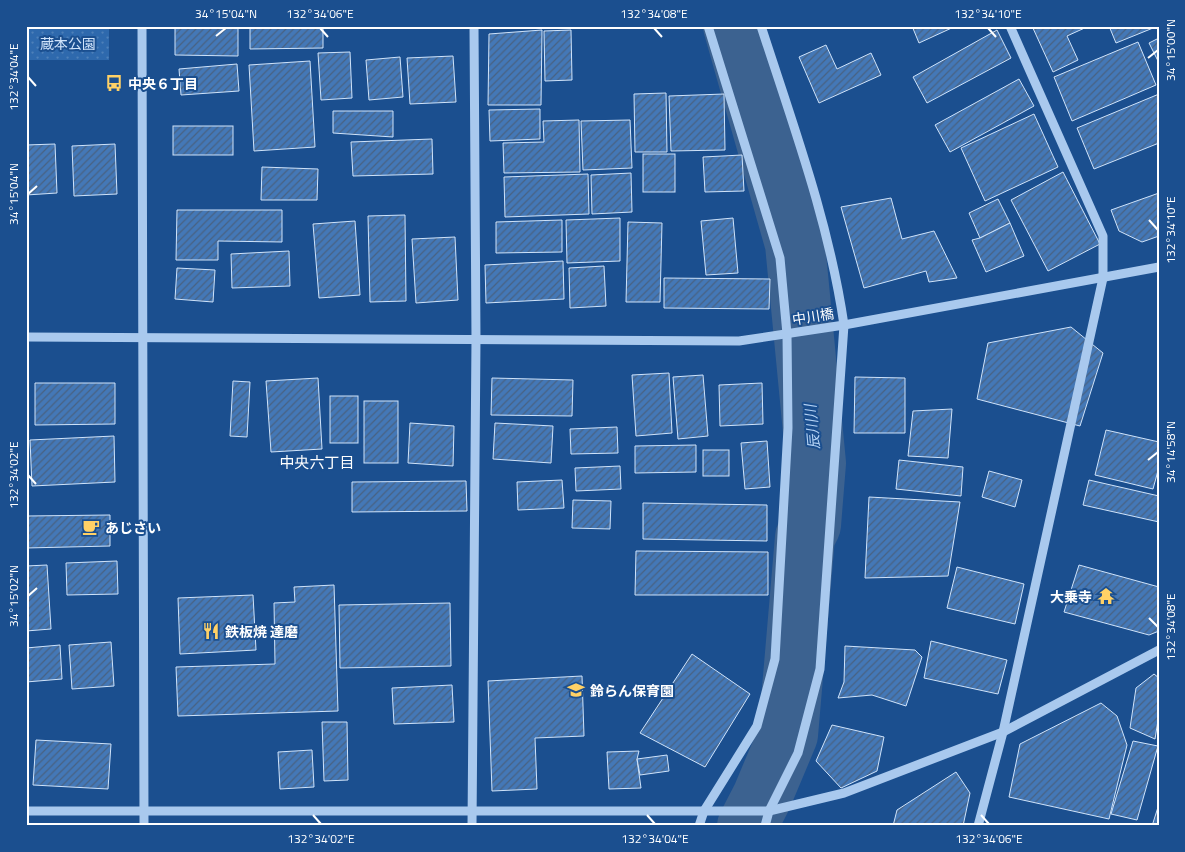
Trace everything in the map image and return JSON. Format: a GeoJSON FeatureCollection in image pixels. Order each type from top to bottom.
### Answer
{"type":"FeatureCollection","features":[{"type":"Feature","properties":{"kind":"street"},"geometry":{"type":"LineString","coordinates":[[142,26],[141,337],[144,826]]}},
{"type":"Feature","properties":{"kind":"street"},"geometry":{"type":"LineString","coordinates":[[472,826],[476,339],[474,26]]}},
{"type":"Feature","properties":{"kind":"street"},"geometry":{"type":"LineString","coordinates":[[699,826],[704,811],[758,726],[775,659],[788,428],[787,334],[780,258],[708,26]]}},
{"type":"Feature","properties":{"kind":"street"},"geometry":{"type":"LineString","coordinates":[[761,26],[817,199],[837,282],[844,325],[820,669],[798,753],[769,811],[765,826]]}},
{"type":"Feature","properties":{"kind":"street"},"geometry":{"type":"LineString","coordinates":[[978,826],[1003,732],[1103,278],[1103,236],[1010,26]]}},
{"type":"Feature","properties":{"kind":"street","name":"中川橋"},"geometry":{"type":"LineString","coordinates":[[26,337],[739,341],[844,325],[1159,267]]}},
{"type":"Feature","properties":{"kind":"street"},"geometry":{"type":"LineString","coordinates":[[26,811],[769,811],[844,793],[1003,732],[1159,650]]}},
{"type":"Feature","properties":{"kind":"green space","name":"蔵本公園"},"geometry":{"type":"Polygon","coordinates":[[[26,26],[109,26],[109,60],[26,60],[26,26]]]}},
{"type":"Feature","properties":{"kind":"building"},"geometry":{"type":"Polygon","coordinates":[[[175,26],[238,26],[238,56],[175,55],[175,26]]]}},
{"type":"Feature","properties":{"kind":"building"},"geometry":{"type":"Polygon","coordinates":[[[250,26],[323,26],[323,48],[250,49],[250,26]]]}},
{"type":"Feature","properties":{"kind":"building"},"geometry":{"type":"Polygon","coordinates":[[[912,26],[956,26],[919,43],[912,26]]]}},
{"type":"Feature","properties":{"kind":"building"},"geometry":{"type":"Polygon","coordinates":[[[1032,26],[1089,26],[1067,36],[1078,60],[1053,72],[1032,26]]]}},
{"type":"Feature","properties":{"kind":"building"},"geometry":{"type":"Polygon","coordinates":[[[1109,26],[1158,26],[1116,43],[1109,26]]]}},
{"type":"Feature","properties":{"kind":"building"},"geometry":{"type":"Polygon","coordinates":[[[542,30],[541,105],[488,105],[489,34],[542,30]]]}},
{"type":"Feature","properties":{"kind":"building"},"geometry":{"type":"Polygon","coordinates":[[[571,30],[572,80],[545,81],[544,31],[571,30]]]}},
{"type":"Feature","properties":{"kind":"building"},"geometry":{"type":"Polygon","coordinates":[[[997,30],[1011,58],[927,103],[913,77],[997,30]]]}},
{"type":"Feature","properties":{"kind":"building"},"geometry":{"type":"Polygon","coordinates":[[[1159,38],[1159,63],[1149,43],[1159,38]]]}},
{"type":"Feature","properties":{"kind":"building"},"geometry":{"type":"Polygon","coordinates":[[[1138,42],[1156,85],[1072,121],[1054,77],[1138,42]]]}},
{"type":"Feature","properties":{"kind":"building"},"geometry":{"type":"Polygon","coordinates":[[[826,45],[837,69],[871,53],[881,75],[819,103],[799,57],[826,45]]]}},
{"type":"Feature","properties":{"kind":"building"},"geometry":{"type":"Polygon","coordinates":[[[350,52],[352,98],[321,100],[318,53],[350,52]]]}},
{"type":"Feature","properties":{"kind":"building"},"geometry":{"type":"Polygon","coordinates":[[[453,56],[456,102],[410,104],[407,58],[453,56]]]}},
{"type":"Feature","properties":{"kind":"building"},"geometry":{"type":"Polygon","coordinates":[[[400,57],[403,97],[369,100],[366,60],[400,57]]]}},
{"type":"Feature","properties":{"kind":"building"},"geometry":{"type":"Polygon","coordinates":[[[310,61],[315,147],[254,151],[249,65],[310,61]]]}},
{"type":"Feature","properties":{"kind":"building"},"geometry":{"type":"Polygon","coordinates":[[[237,64],[239,91],[181,95],[179,69],[237,64]]]}},
{"type":"Feature","properties":{"kind":"building"},"geometry":{"type":"Polygon","coordinates":[[[1019,79],[1034,106],[950,152],[935,125],[1019,79]]]}},
{"type":"Feature","properties":{"kind":"building"},"geometry":{"type":"Polygon","coordinates":[[[666,93],[667,152],[635,152],[634,94],[666,93]]]}},
{"type":"Feature","properties":{"kind":"building"},"geometry":{"type":"Polygon","coordinates":[[[724,94],[725,150],[671,151],[669,96],[724,94]]]}},
{"type":"Feature","properties":{"kind":"building"},"geometry":{"type":"Polygon","coordinates":[[[1159,94],[1159,143],[1094,169],[1077,128],[1159,94]]]}},
{"type":"Feature","properties":{"kind":"building"},"geometry":{"type":"Polygon","coordinates":[[[540,109],[540,139],[490,141],[489,110],[540,109]]]}},
{"type":"Feature","properties":{"kind":"building"},"geometry":{"type":"Polygon","coordinates":[[[333,111],[393,111],[393,137],[333,133],[333,111]]]}},
{"type":"Feature","properties":{"kind":"building"},"geometry":{"type":"Polygon","coordinates":[[[1034,114],[1058,167],[985,201],[961,148],[1034,114]]]}},
{"type":"Feature","properties":{"kind":"building"},"geometry":{"type":"Polygon","coordinates":[[[579,120],[580,172],[504,173],[503,143],[544,142],[543,121],[579,120]]]}},
{"type":"Feature","properties":{"kind":"building"},"geometry":{"type":"Polygon","coordinates":[[[630,120],[632,168],[583,170],[581,121],[630,120]]]}},
{"type":"Feature","properties":{"kind":"building"},"geometry":{"type":"Polygon","coordinates":[[[173,126],[233,126],[233,155],[173,155],[173,126]]]}},
{"type":"Feature","properties":{"kind":"building"},"geometry":{"type":"Polygon","coordinates":[[[432,139],[433,174],[353,176],[351,142],[432,139]]]}},
{"type":"Feature","properties":{"kind":"building"},"geometry":{"type":"Polygon","coordinates":[[[55,144],[57,193],[26,195],[26,145],[55,144]]]}},
{"type":"Feature","properties":{"kind":"building"},"geometry":{"type":"Polygon","coordinates":[[[115,144],[117,194],[74,196],[72,146],[115,144]]]}},
{"type":"Feature","properties":{"kind":"building"},"geometry":{"type":"Polygon","coordinates":[[[643,154],[675,154],[675,192],[643,192],[643,154]]]}},
{"type":"Feature","properties":{"kind":"building"},"geometry":{"type":"Polygon","coordinates":[[[742,155],[744,191],[705,192],[703,157],[742,155]]]}},
{"type":"Feature","properties":{"kind":"building"},"geometry":{"type":"Polygon","coordinates":[[[262,167],[318,169],[317,200],[261,200],[262,167]]]}},
{"type":"Feature","properties":{"kind":"building"},"geometry":{"type":"Polygon","coordinates":[[[1063,172],[1100,244],[1048,271],[1011,200],[1063,172]]]}},
{"type":"Feature","properties":{"kind":"building"},"geometry":{"type":"Polygon","coordinates":[[[631,173],[632,212],[592,214],[591,175],[631,173]]]}},
{"type":"Feature","properties":{"kind":"building"},"geometry":{"type":"Polygon","coordinates":[[[588,174],[589,214],[505,217],[504,177],[588,174]]]}},
{"type":"Feature","properties":{"kind":"building"},"geometry":{"type":"Polygon","coordinates":[[[1159,193],[1159,236],[1142,242],[1119,231],[1111,210],[1159,193]]]}},
{"type":"Feature","properties":{"kind":"building"},"geometry":{"type":"Polygon","coordinates":[[[891,198],[902,239],[934,231],[957,278],[929,282],[926,271],[864,288],[841,207],[891,198]]]}},
{"type":"Feature","properties":{"kind":"building"},"geometry":{"type":"Polygon","coordinates":[[[998,199],[1010,223],[980,238],[969,213],[998,199]]]}},
{"type":"Feature","properties":{"kind":"building"},"geometry":{"type":"Polygon","coordinates":[[[177,210],[282,210],[282,242],[218,241],[218,260],[176,260],[177,210]]]}},
{"type":"Feature","properties":{"kind":"building"},"geometry":{"type":"Polygon","coordinates":[[[405,215],[406,301],[370,302],[368,216],[405,215]]]}},
{"type":"Feature","properties":{"kind":"building"},"geometry":{"type":"Polygon","coordinates":[[[620,218],[620,261],[567,263],[566,220],[620,218]]]}},
{"type":"Feature","properties":{"kind":"building"},"geometry":{"type":"Polygon","coordinates":[[[733,218],[738,273],[706,275],[701,221],[733,218]]]}},
{"type":"Feature","properties":{"kind":"building"},"geometry":{"type":"Polygon","coordinates":[[[562,220],[562,252],[496,253],[496,222],[562,220]]]}},
{"type":"Feature","properties":{"kind":"building"},"geometry":{"type":"Polygon","coordinates":[[[355,221],[360,295],[319,298],[313,224],[355,221]]]}},
{"type":"Feature","properties":{"kind":"building"},"geometry":{"type":"Polygon","coordinates":[[[628,222],[662,223],[660,302],[626,302],[628,222]]]}},
{"type":"Feature","properties":{"kind":"building"},"geometry":{"type":"Polygon","coordinates":[[[1010,223],[1024,256],[986,272],[972,240],[1010,223]]]}},
{"type":"Feature","properties":{"kind":"building"},"geometry":{"type":"Polygon","coordinates":[[[455,237],[458,300],[416,303],[412,239],[455,237]]]}},
{"type":"Feature","properties":{"kind":"building"},"geometry":{"type":"Polygon","coordinates":[[[289,251],[290,286],[232,288],[231,254],[289,251]]]}},
{"type":"Feature","properties":{"kind":"building"},"geometry":{"type":"Polygon","coordinates":[[[563,261],[564,299],[486,303],[485,265],[563,261]]]}},
{"type":"Feature","properties":{"kind":"building"},"geometry":{"type":"Polygon","coordinates":[[[604,266],[606,306],[570,308],[569,268],[604,266]]]}},
{"type":"Feature","properties":{"kind":"building"},"geometry":{"type":"Polygon","coordinates":[[[177,268],[215,270],[213,302],[175,299],[177,268]]]}},
{"type":"Feature","properties":{"kind":"building"},"geometry":{"type":"Polygon","coordinates":[[[664,278],[770,279],[769,309],[664,308],[664,278]]]}},
{"type":"Feature","properties":{"kind":"building"},"geometry":{"type":"Polygon","coordinates":[[[1071,327],[1103,353],[1080,426],[977,399],[988,343],[1071,327]]]}},
{"type":"Feature","properties":{"kind":"building"},"geometry":{"type":"Polygon","coordinates":[[[669,373],[672,433],[636,436],[632,375],[669,373]]]}},
{"type":"Feature","properties":{"kind":"building"},"geometry":{"type":"Polygon","coordinates":[[[703,375],[708,436],[678,439],[673,377],[703,375]]]}},
{"type":"Feature","properties":{"kind":"building"},"geometry":{"type":"Polygon","coordinates":[[[855,377],[905,378],[905,433],[854,433],[855,377]]]}},
{"type":"Feature","properties":{"kind":"building"},"geometry":{"type":"Polygon","coordinates":[[[318,378],[322,449],[271,452],[266,381],[318,378]]]}},
{"type":"Feature","properties":{"kind":"building"},"geometry":{"type":"Polygon","coordinates":[[[492,378],[573,380],[572,416],[491,415],[492,378]]]}},
{"type":"Feature","properties":{"kind":"building"},"geometry":{"type":"Polygon","coordinates":[[[233,381],[250,382],[247,437],[230,436],[233,381]]]}},
{"type":"Feature","properties":{"kind":"building"},"geometry":{"type":"Polygon","coordinates":[[[35,383],[115,383],[115,424],[35,425],[35,383]]]}},
{"type":"Feature","properties":{"kind":"building"},"geometry":{"type":"Polygon","coordinates":[[[762,383],[763,424],[720,426],[719,385],[762,383]]]}},
{"type":"Feature","properties":{"kind":"building"},"geometry":{"type":"Polygon","coordinates":[[[330,396],[358,396],[358,443],[330,443],[330,396]]]}},
{"type":"Feature","properties":{"kind":"building"},"geometry":{"type":"Polygon","coordinates":[[[364,401],[398,401],[398,463],[364,463],[364,401]]]}},
{"type":"Feature","properties":{"kind":"building"},"geometry":{"type":"Polygon","coordinates":[[[952,409],[948,458],[908,456],[913,411],[952,409]]]}},
{"type":"Feature","properties":{"kind":"building"},"geometry":{"type":"Polygon","coordinates":[[[410,423],[454,426],[453,466],[408,463],[410,423]]]}},
{"type":"Feature","properties":{"kind":"building"},"geometry":{"type":"Polygon","coordinates":[[[495,423],[553,426],[551,463],[493,459],[495,423]]]}},
{"type":"Feature","properties":{"kind":"building"},"geometry":{"type":"Polygon","coordinates":[[[617,427],[618,453],[571,454],[570,429],[617,427]]]}},
{"type":"Feature","properties":{"kind":"building"},"geometry":{"type":"Polygon","coordinates":[[[1106,430],[1159,442],[1159,467],[1153,489],[1095,475],[1106,430]]]}},
{"type":"Feature","properties":{"kind":"building"},"geometry":{"type":"Polygon","coordinates":[[[114,436],[115,482],[32,486],[30,440],[114,436]]]}},
{"type":"Feature","properties":{"kind":"building"},"geometry":{"type":"Polygon","coordinates":[[[767,441],[770,487],[745,489],[741,443],[767,441]]]}},
{"type":"Feature","properties":{"kind":"building"},"geometry":{"type":"Polygon","coordinates":[[[696,445],[696,472],[635,473],[635,446],[696,445]]]}},
{"type":"Feature","properties":{"kind":"building"},"geometry":{"type":"Polygon","coordinates":[[[703,450],[729,450],[729,476],[703,476],[703,450]]]}},
{"type":"Feature","properties":{"kind":"building"},"geometry":{"type":"Polygon","coordinates":[[[899,460],[963,467],[961,496],[896,489],[899,460]]]}},
{"type":"Feature","properties":{"kind":"building"},"geometry":{"type":"Polygon","coordinates":[[[620,466],[621,489],[576,491],[575,468],[620,466]]]}},
{"type":"Feature","properties":{"kind":"building"},"geometry":{"type":"Polygon","coordinates":[[[989,471],[1022,480],[1015,507],[982,497],[989,471]]]}},
{"type":"Feature","properties":{"kind":"building"},"geometry":{"type":"Polygon","coordinates":[[[562,480],[564,508],[518,510],[517,482],[562,480]]]}},
{"type":"Feature","properties":{"kind":"building"},"geometry":{"type":"Polygon","coordinates":[[[1089,480],[1159,496],[1159,522],[1083,505],[1089,480]]]}},
{"type":"Feature","properties":{"kind":"building"},"geometry":{"type":"Polygon","coordinates":[[[466,481],[467,511],[352,512],[352,482],[466,481]]]}},
{"type":"Feature","properties":{"kind":"building"},"geometry":{"type":"Polygon","coordinates":[[[869,497],[960,502],[948,576],[865,578],[869,497]]]}},
{"type":"Feature","properties":{"kind":"building"},"geometry":{"type":"Polygon","coordinates":[[[573,500],[611,501],[610,529],[572,528],[573,500]]]}},
{"type":"Feature","properties":{"kind":"building"},"geometry":{"type":"Polygon","coordinates":[[[643,503],[767,505],[767,541],[643,539],[643,503]]]}},
{"type":"Feature","properties":{"kind":"building"},"geometry":{"type":"Polygon","coordinates":[[[110,515],[110,546],[26,548],[26,516],[110,515]]]}},
{"type":"Feature","properties":{"kind":"building"},"geometry":{"type":"Polygon","coordinates":[[[636,551],[768,552],[768,595],[635,595],[636,551]]]}},
{"type":"Feature","properties":{"kind":"building"},"geometry":{"type":"Polygon","coordinates":[[[117,561],[118,594],[67,595],[66,563],[117,561]]]}},
{"type":"Feature","properties":{"kind":"building"},"geometry":{"type":"Polygon","coordinates":[[[47,565],[51,629],[26,631],[26,566],[47,565]]]}},
{"type":"Feature","properties":{"kind":"building"},"geometry":{"type":"Polygon","coordinates":[[[1079,565],[1159,587],[1159,631],[1149,635],[1064,612],[1079,565]]]}},
{"type":"Feature","properties":{"kind":"building"},"geometry":{"type":"Polygon","coordinates":[[[957,567],[1024,584],[1015,624],[947,608],[957,567]]]}},
{"type":"Feature","properties":{"kind":"building"},"geometry":{"type":"Polygon","coordinates":[[[334,585],[338,711],[178,716],[176,667],[275,664],[274,603],[295,602],[294,587],[334,585]]]}},
{"type":"Feature","properties":{"kind":"building"},"geometry":{"type":"Polygon","coordinates":[[[253,595],[256,650],[180,654],[178,598],[253,595]]]}},
{"type":"Feature","properties":{"kind":"building"},"geometry":{"type":"Polygon","coordinates":[[[450,603],[451,666],[340,668],[339,605],[450,603]]]}},
{"type":"Feature","properties":{"kind":"building"},"geometry":{"type":"Polygon","coordinates":[[[931,641],[1007,660],[998,694],[924,678],[931,641]]]}},
{"type":"Feature","properties":{"kind":"building"},"geometry":{"type":"Polygon","coordinates":[[[111,642],[114,686],[72,689],[69,645],[111,642]]]}},
{"type":"Feature","properties":{"kind":"building"},"geometry":{"type":"Polygon","coordinates":[[[60,645],[62,679],[26,682],[26,648],[60,645]]]}},
{"type":"Feature","properties":{"kind":"building"},"geometry":{"type":"Polygon","coordinates":[[[845,646],[915,650],[922,657],[906,706],[872,695],[838,698],[844,682],[845,646]]]}},
{"type":"Feature","properties":{"kind":"building"},"geometry":{"type":"Polygon","coordinates":[[[692,654],[750,694],[705,767],[640,733],[692,654]]]}},
{"type":"Feature","properties":{"kind":"building"},"geometry":{"type":"Polygon","coordinates":[[[1154,674],[1159,678],[1159,714],[1155,739],[1130,728],[1136,688],[1154,674]]]}},
{"type":"Feature","properties":{"kind":"building"},"geometry":{"type":"Polygon","coordinates":[[[582,676],[584,736],[535,738],[537,789],[492,791],[488,681],[582,676]]]}},
{"type":"Feature","properties":{"kind":"building"},"geometry":{"type":"Polygon","coordinates":[[[452,685],[454,722],[394,724],[392,688],[452,685]]]}},
{"type":"Feature","properties":{"kind":"building"},"geometry":{"type":"Polygon","coordinates":[[[1101,703],[1117,716],[1127,745],[1109,819],[1009,797],[1020,744],[1101,703]]]}},
{"type":"Feature","properties":{"kind":"building"},"geometry":{"type":"Polygon","coordinates":[[[322,722],[347,722],[348,780],[324,781],[322,722]]]}},
{"type":"Feature","properties":{"kind":"building"},"geometry":{"type":"Polygon","coordinates":[[[832,725],[884,737],[877,771],[841,788],[816,761],[832,725]]]}},
{"type":"Feature","properties":{"kind":"building"},"geometry":{"type":"Polygon","coordinates":[[[36,740],[111,744],[108,789],[33,785],[36,740]]]}},
{"type":"Feature","properties":{"kind":"building"},"geometry":{"type":"Polygon","coordinates":[[[1133,741],[1158,746],[1137,820],[1111,814],[1133,741]]]}},
{"type":"Feature","properties":{"kind":"building"},"geometry":{"type":"Polygon","coordinates":[[[312,750],[314,787],[280,789],[278,752],[312,750]]]}},
{"type":"Feature","properties":{"kind":"building"},"geometry":{"type":"Polygon","coordinates":[[[639,751],[637,759],[641,788],[609,789],[607,752],[639,751]]]}},
{"type":"Feature","properties":{"kind":"building"},"geometry":{"type":"Polygon","coordinates":[[[667,755],[669,771],[640,775],[637,759],[667,755]]]}},
{"type":"Feature","properties":{"kind":"building"},"geometry":{"type":"Polygon","coordinates":[[[956,772],[970,793],[963,826],[893,826],[897,810],[956,772]]]}},
{"type":"Feature","properties":{"kind":"building"},"geometry":{"type":"Polygon","coordinates":[[[1159,804],[1159,826],[1152,826],[1159,804]]]}},
{"type":"Feature","properties":{"kind":"waterway","name":"辰川川"},"geometry":{"type":"LineString","coordinates":[[733,26],[795,244],[816,463],[811,525],[805,537],[788,735],[762,797],[747,826]]}},
{"type":"Feature","properties":{"kind":"place","name":"中央６丁目"},"geometry":{"type":"Point","coordinates":[114,83]}},
{"type":"Feature","properties":{"kind":"place","name":"あじさい"},"geometry":{"type":"Point","coordinates":[91,527]}},
{"type":"Feature","properties":{"kind":"place","name":"大乗寺"},"geometry":{"type":"Point","coordinates":[1106,596]}},
{"type":"Feature","properties":{"kind":"place","name":"鉄板焼 達磨"},"geometry":{"type":"Point","coordinates":[211,631]}},
{"type":"Feature","properties":{"kind":"place","name":"鈴らん保育園"},"geometry":{"type":"Point","coordinates":[576,690]}},
{"type":"Feature","properties":{"kind":"district","name":"中央六丁目"},"geometry":{"type":"Point","coordinates":[317,462]}}]}
